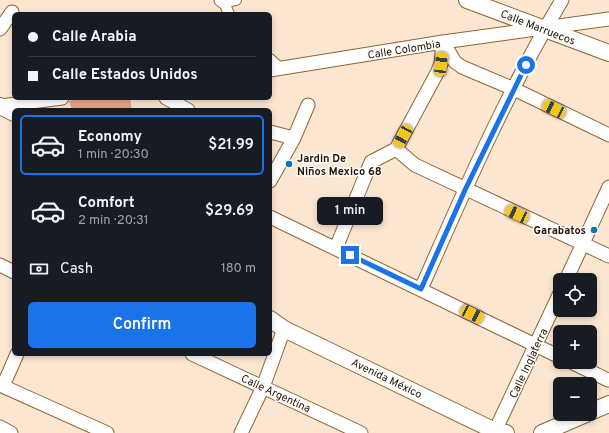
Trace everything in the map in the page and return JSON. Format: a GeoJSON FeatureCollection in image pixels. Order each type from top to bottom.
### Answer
{"type":"FeatureCollection","features":[{"type":"Feature","properties":{"kind":"street","name":"Calle Marruecos"},"geometry":{"type":"LineString","coordinates":[[467,0],[609,54]]}},
{"type":"Feature","properties":{"kind":"street"},"geometry":{"type":"LineString","coordinates":[[421,289],[465,190],[514,89],[544,29],[562,0]]}},
{"type":"Feature","properties":{"kind":"street"},"geometry":{"type":"LineString","coordinates":[[0,29],[12,12]]}},
{"type":"Feature","properties":{"kind":"street","name":"Calle Colombia"},"geometry":{"type":"LineString","coordinates":[[276,69],[443,42],[609,19]]}},
{"type":"Feature","properties":{"kind":"street"},"geometry":{"type":"LineString","coordinates":[[443,42],[455,62],[462,67],[514,89],[609,135]]}},
{"type":"Feature","properties":{"kind":"street"},"geometry":{"type":"LineString","coordinates":[[336,248],[371,162],[396,148],[437,73],[441,64],[443,42]]}},
{"type":"Feature","properties":{"kind":"street"},"geometry":{"type":"LineString","coordinates":[[3,108],[50,100]]}},
{"type":"Feature","properties":{"kind":"street"},"geometry":{"type":"LineString","coordinates":[[170,100],[184,108]]}},
{"type":"Feature","properties":{"kind":"street"},"geometry":{"type":"LineString","coordinates":[[272,177],[294,138],[308,105]]}},
{"type":"Feature","properties":{"kind":"street"},"geometry":{"type":"LineString","coordinates":[[272,132],[294,138]]}},
{"type":"Feature","properties":{"kind":"street"},"geometry":{"type":"LineString","coordinates":[[396,148],[415,165],[465,190],[609,256]]}},
{"type":"Feature","properties":{"kind":"street"},"geometry":{"type":"LineString","coordinates":[[569,273],[609,187]]}},
{"type":"Feature","properties":{"kind":"street"},"geometry":{"type":"LineString","coordinates":[[272,218],[553,353]]}},
{"type":"Feature","properties":{"kind":"street"},"geometry":{"type":"LineString","coordinates":[[0,265],[12,271]]}},
{"type":"Feature","properties":{"kind":"street","name":"Calle Inglaterra"},"geometry":{"type":"LineString","coordinates":[[499,432],[553,309]]}},
{"type":"Feature","properties":{"kind":"street","name":"Avenida México"},"geometry":{"type":"LineString","coordinates":[[272,320],[284,329],[499,432]]}},
{"type":"Feature","properties":{"kind":"street"},"geometry":{"type":"LineString","coordinates":[[241,433],[263,387],[284,329]]}},
{"type":"Feature","properties":{"kind":"street"},"geometry":{"type":"LineString","coordinates":[[16,356],[2,385],[107,433]]}},
{"type":"Feature","properties":{"kind":"street","name":"Calle Argentina"},"geometry":{"type":"LineString","coordinates":[[196,356],[361,433]]}},
{"type":"Feature","properties":{"kind":"street"},"geometry":{"type":"LineString","coordinates":[[585,369],[608,380]]}},
{"type":"Feature","properties":{"kind":"street"},"geometry":{"type":"LineString","coordinates":[[597,409],[609,404]]}},
{"type":"Feature","properties":{"kind":"street"},"geometry":{"type":"LineString","coordinates":[[542,433],[570,421]]}},
{"type":"Feature","properties":{"kind":"street"},"geometry":{"type":"LineString","coordinates":[[0,427],[11,433]]}},
{"type":"Feature","properties":{"kind":"building"},"geometry":{"type":"Polygon","coordinates":[[[130,100],[132,108],[71,108],[69,101],[130,100]]]}},
{"type":"Feature","properties":{"kind":"place","name":"Jardin De Niños Mexico 68"},"geometry":{"type":"Point","coordinates":[289,164]}},
{"type":"Feature","properties":{"kind":"place","name":"Garabatos"},"geometry":{"type":"Point","coordinates":[594,230]}},
{"type":"Feature","properties":{"kind":"route"},"geometry":{"type":"LineString","coordinates":[[350,255],[421,289],[465,190],[526,65]]}}]}
